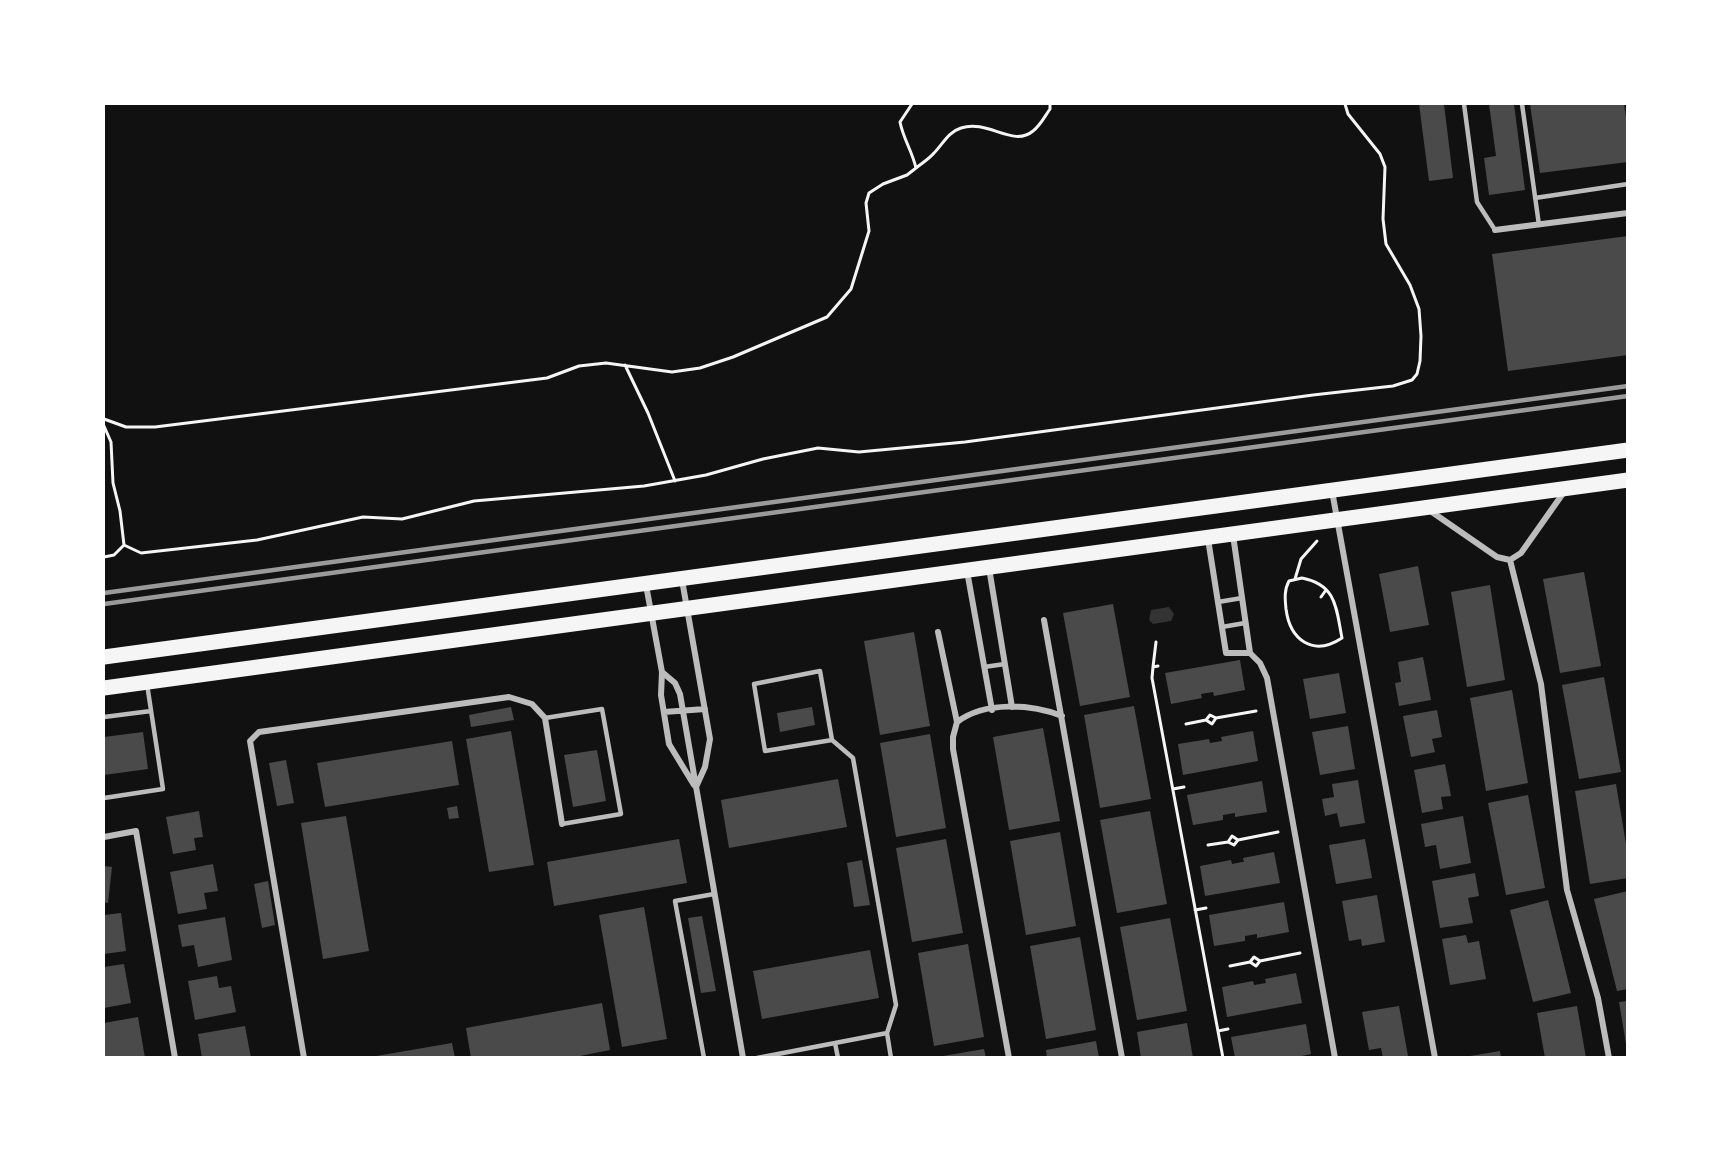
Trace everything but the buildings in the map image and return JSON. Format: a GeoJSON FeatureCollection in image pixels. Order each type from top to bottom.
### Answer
{"type":"FeatureCollection","features":[{"type":"Feature","properties":{"kind":"main road"},"geometry":{"type":"LineString","coordinates":[[104,657],[1628,450]]}},
{"type":"Feature","properties":{"kind":"main road"},"geometry":{"type":"LineString","coordinates":[[104,688],[1628,480]]}},
{"type":"Feature","properties":{"kind":"street"},"geometry":{"type":"LineString","coordinates":[[1495,230],[1628,213]]}},
{"type":"Feature","properties":{"kind":"street"},"geometry":{"type":"LineString","coordinates":[[1426,508],[1497,558],[1510,560],[1521,553],[1566,489]]}},
{"type":"Feature","properties":{"kind":"street"},"geometry":{"type":"LineString","coordinates":[[1332,490],[1435,1058]]}},
{"type":"Feature","properties":{"kind":"street"},"geometry":{"type":"LineString","coordinates":[[1233,535],[1250,653],[1260,663],[1267,678],[1335,1058]]}},
{"type":"Feature","properties":{"kind":"street"},"geometry":{"type":"LineString","coordinates":[[1208,538],[1226,653],[1250,653]]}},
{"type":"Feature","properties":{"kind":"street"},"geometry":{"type":"LineString","coordinates":[[1510,560],[1541,684],[1567,890],[1598,998],[1609,1058]]}},
{"type":"Feature","properties":{"kind":"street"},"geometry":{"type":"LineString","coordinates":[[988,567],[1012,707]]}},
{"type":"Feature","properties":{"kind":"street"},"geometry":{"type":"LineString","coordinates":[[967,570],[992,710]]}},
{"type":"Feature","properties":{"kind":"street"},"geometry":{"type":"LineString","coordinates":[[682,578],[710,739],[705,767],[696,788]]}},
{"type":"Feature","properties":{"kind":"street"},"geometry":{"type":"LineString","coordinates":[[646,583],[662,672],[661,694],[669,744],[696,788]]}},
{"type":"Feature","properties":{"kind":"street"},"geometry":{"type":"LineString","coordinates":[[1044,620],[1122,1058]]}},
{"type":"Feature","properties":{"kind":"street"},"geometry":{"type":"LineString","coordinates":[[938,632],[957,723],[952,737],[953,749],[1009,1058]]}},
{"type":"Feature","properties":{"kind":"street"},"geometry":{"type":"LineString","coordinates":[[662,672],[675,683],[680,694],[743,1058]]}},
{"type":"Feature","properties":{"kind":"street"},"geometry":{"type":"LineString","coordinates":[[304,1058],[250,741],[259,732],[509,697],[532,704],[545,718],[562,824]]}},
{"type":"Feature","properties":{"kind":"street"},"geometry":{"type":"LineString","coordinates":[[957,723],[967,715],[1012,707],[1035,708],[1062,716]]}},
{"type":"Feature","properties":{"kind":"street"},"geometry":{"type":"LineString","coordinates":[[664,712],[705,709]]}},
{"type":"Feature","properties":{"kind":"street"},"geometry":{"type":"LineString","coordinates":[[104,837],[136,831],[174,1058]]}},
{"type":"Feature","properties":{"kind":"lane"},"geometry":{"type":"LineString","coordinates":[[1464,104],[1478,202],[1495,230]]}},
{"type":"Feature","properties":{"kind":"lane"},"geometry":{"type":"LineString","coordinates":[[1522,104],[1539,225]]}},
{"type":"Feature","properties":{"kind":"lane"},"geometry":{"type":"LineString","coordinates":[[1535,198],[1628,184]]}},
{"type":"Feature","properties":{"kind":"lane"},"geometry":{"type":"LineString","coordinates":[[1218,602],[1242,598]]}},
{"type":"Feature","properties":{"kind":"lane"},"geometry":{"type":"LineString","coordinates":[[1222,627],[1245,623]]}},
{"type":"Feature","properties":{"kind":"lane"},"geometry":{"type":"LineString","coordinates":[[984,667],[1005,664]]}},
{"type":"Feature","properties":{"kind":"lane"},"geometry":{"type":"LineString","coordinates":[[832,740],[765,752],[754,684],[820,671],[832,740],[853,758],[896,1005],[887,1033],[891,1058]]}},
{"type":"Feature","properties":{"kind":"lane"},"geometry":{"type":"LineString","coordinates":[[104,798],[163,789],[147,682]]}},
{"type":"Feature","properties":{"kind":"lane"},"geometry":{"type":"LineString","coordinates":[[545,718],[602,709],[621,814],[562,824]]}},
{"type":"Feature","properties":{"kind":"lane"},"geometry":{"type":"LineString","coordinates":[[104,717],[151,711]]}},
{"type":"Feature","properties":{"kind":"lane"},"geometry":{"type":"LineString","coordinates":[[704,1058],[675,901],[714,894]]}},
{"type":"Feature","properties":{"kind":"lane"},"geometry":{"type":"LineString","coordinates":[[757,1058],[887,1033]]}},
{"type":"Feature","properties":{"kind":"lane"},"geometry":{"type":"LineString","coordinates":[[835,1043],[838,1058]]}},
{"type":"Feature","properties":{"kind":"path"},"geometry":{"type":"LineString","coordinates":[[912,104],[900,122],[902,135],[912,151],[915,168]]}},
{"type":"Feature","properties":{"kind":"path"},"geometry":{"type":"LineString","coordinates":[[104,418],[126,427],[155,427],[547,378],[579,366],[606,363],[672,372],[700,368],[733,357],[827,317],[851,290],[869,231],[866,203],[869,193],[883,184],[907,175],[933,154],[954,130],[965,126],[983,126],[1008,136],[1020,137],[1032,132],[1050,109],[1050,104]]}},
{"type":"Feature","properties":{"kind":"path"},"geometry":{"type":"LineString","coordinates":[[124,545],[141,552],[257,540],[355,519],[402,519],[474,501],[644,486],[675,481],[809,449],[859,452],[966,442],[1393,386],[1412,380],[1417,374],[1420,361],[1419,309],[1410,285],[1386,244],[1383,219],[1385,167],[1380,154],[1348,114],[1345,104]]}},
{"type":"Feature","properties":{"kind":"path"},"geometry":{"type":"LineString","coordinates":[[625,365],[648,413],[675,481]]}},
{"type":"Feature","properties":{"kind":"path"},"geometry":{"type":"LineString","coordinates":[[104,426],[111,442],[113,483],[122,522],[124,545],[114,555],[104,557]]}},
{"type":"Feature","properties":{"kind":"path"},"geometry":{"type":"LineString","coordinates":[[1295,579],[1301,559],[1317,541]]}},
{"type":"Feature","properties":{"kind":"path"},"geometry":{"type":"LineString","coordinates":[[1295,579],[1311,580],[1326,590],[1331,594],[1335,604],[1342,638],[1317,646],[1297,638],[1291,627],[1285,596],[1289,581],[1295,579]]}},
{"type":"Feature","properties":{"kind":"path"},"geometry":{"type":"LineString","coordinates":[[1321,597],[1326,590]]}},
{"type":"Feature","properties":{"kind":"path"},"geometry":{"type":"LineString","coordinates":[[1156,642],[1152,678],[1223,1058]]}},
{"type":"Feature","properties":{"kind":"path"},"geometry":{"type":"LineString","coordinates":[[1153,668],[1158,666]]}},
{"type":"Feature","properties":{"kind":"path"},"geometry":{"type":"LineString","coordinates":[[1186,724],[1206,720],[1210,715],[1216,718],[1256,711]]}},
{"type":"Feature","properties":{"kind":"path"},"geometry":{"type":"LineString","coordinates":[[1206,720],[1212,724],[1216,718]]}},
{"type":"Feature","properties":{"kind":"path"},"geometry":{"type":"LineString","coordinates":[[1173,789],[1184,787]]}},
{"type":"Feature","properties":{"kind":"path"},"geometry":{"type":"LineString","coordinates":[[1208,845],[1228,842],[1234,845],[1238,840],[1278,832]]}},
{"type":"Feature","properties":{"kind":"path"},"geometry":{"type":"LineString","coordinates":[[1228,842],[1232,836],[1238,840]]}},
{"type":"Feature","properties":{"kind":"path"},"geometry":{"type":"LineString","coordinates":[[1195,910],[1206,908]]}},
{"type":"Feature","properties":{"kind":"path"},"geometry":{"type":"LineString","coordinates":[[1250,962],[1256,966],[1260,961],[1300,953]]}},
{"type":"Feature","properties":{"kind":"path"},"geometry":{"type":"LineString","coordinates":[[1230,966],[1250,962],[1254,957],[1260,961]]}},
{"type":"Feature","properties":{"kind":"path"},"geometry":{"type":"LineString","coordinates":[[1218,1031],[1228,1029]]}},
{"type":"Feature","properties":{"kind":"shaded area"},"geometry":{"type":"Polygon","coordinates":[[[1169,607],[1174,614],[1171,621],[1153,624],[1149,620],[1151,610],[1169,607]]]}},
{"type":"Feature","properties":{"kind":"railway"},"geometry":{"type":"LineString","coordinates":[[104,593],[1628,386]]}},
{"type":"Feature","properties":{"kind":"railway"},"geometry":{"type":"LineString","coordinates":[[104,604],[1628,396]]}}]}
